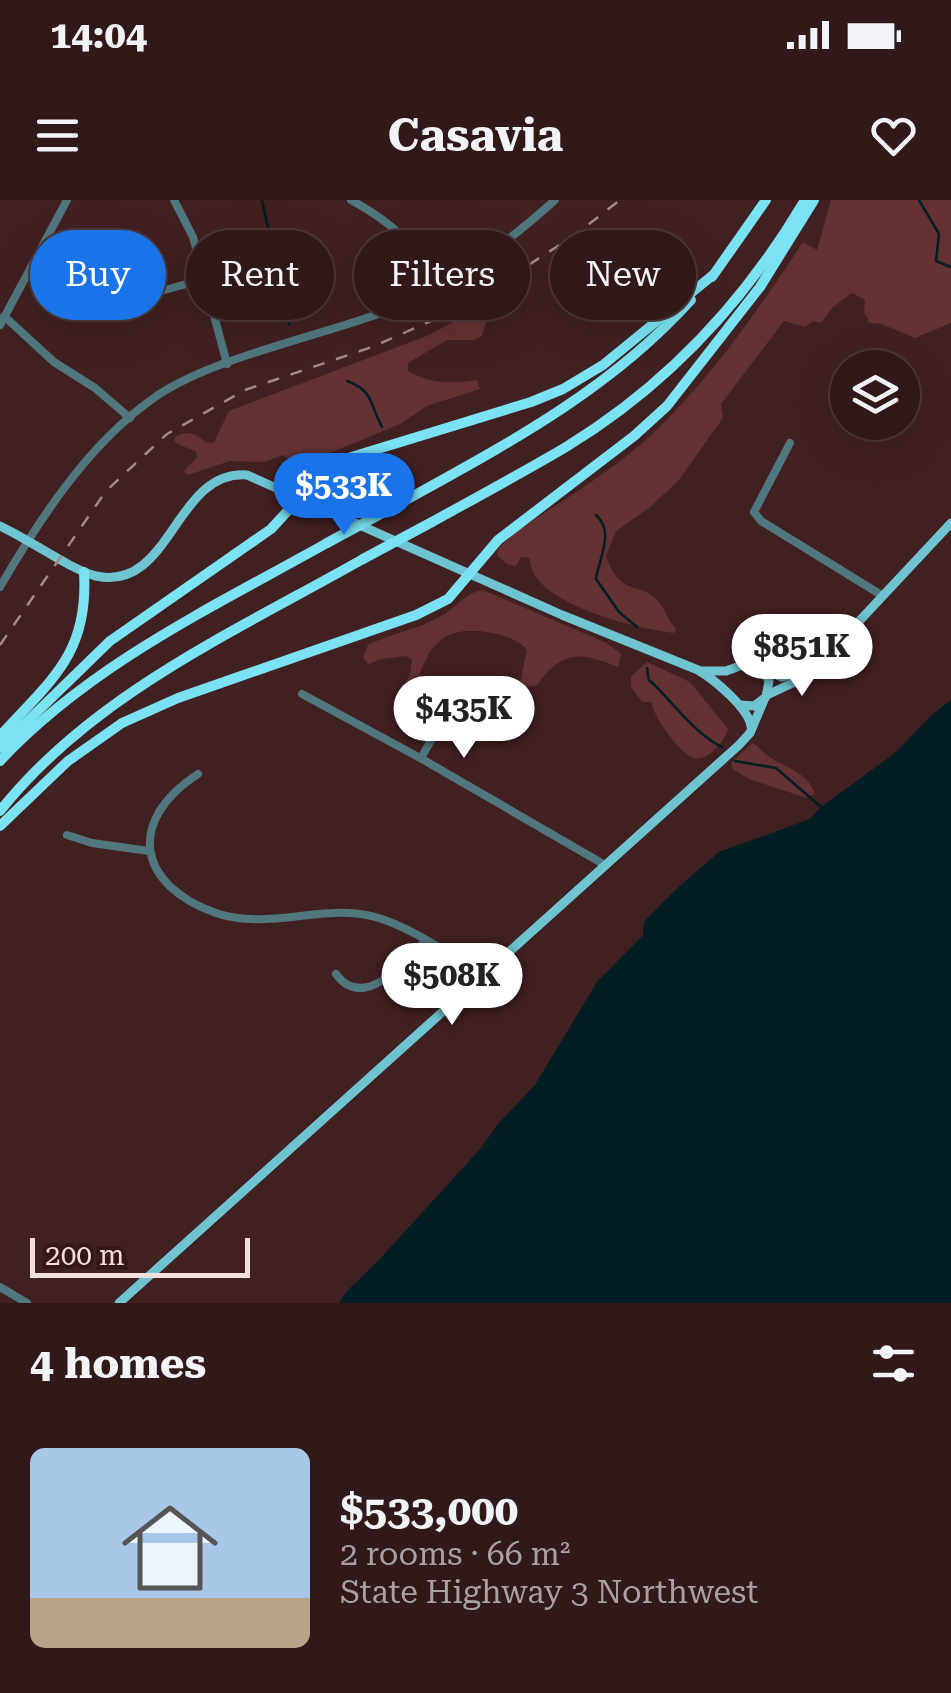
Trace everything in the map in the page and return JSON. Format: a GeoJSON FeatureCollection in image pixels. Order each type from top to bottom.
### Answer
{"type":"FeatureCollection","features":[{"type":"Feature","properties":{"kind":"highway"},"geometry":{"type":"LineString","coordinates":[[0,762],[63,702],[110,668],[543,423],[590,392],[654,338],[714,275],[766,200]]}},
{"type":"Feature","properties":{"kind":"highway"},"geometry":{"type":"LineString","coordinates":[[0,812],[62,746],[150,680],[567,446],[659,378],[741,295],[804,200]]}},
{"type":"Feature","properties":{"kind":"highway"},"geometry":{"type":"LineString","coordinates":[[0,826],[68,761],[122,723],[178,698],[433,608],[448,599],[498,540],[634,436],[667,406],[770,273],[814,200]]}},
{"type":"Feature","properties":{"kind":"highway"},"geometry":{"type":"LineString","coordinates":[[0,748],[110,641],[271,529],[318,478],[346,459],[531,402],[577,381],[603,365],[714,275]]}},
{"type":"Feature","properties":{"kind":"highway"},"geometry":{"type":"LineString","coordinates":[[0,736],[71,654],[83,614],[84,572]]}},
{"type":"Feature","properties":{"kind":"main road"},"geometry":{"type":"LineString","coordinates":[[0,526],[84,572],[112,578],[140,570],[200,492],[219,478],[247,475],[698,670],[713,679],[748,714],[752,729]]}},
{"type":"Feature","properties":{"kind":"main road"},"geometry":{"type":"LineString","coordinates":[[737,704],[752,706],[812,669],[951,522]]}},
{"type":"Feature","properties":{"kind":"main road"},"geometry":{"type":"LineString","coordinates":[[698,670],[726,671],[750,663],[782,677],[812,669]]}},
{"type":"Feature","properties":{"kind":"main road"},"geometry":{"type":"LineString","coordinates":[[728,696],[726,678],[736,666]]}},
{"type":"Feature","properties":{"kind":"main road"},"geometry":{"type":"LineString","coordinates":[[119,1303],[738,745],[752,729],[765,697],[769,681],[762,669]]}},
{"type":"Feature","properties":{"kind":"street"},"geometry":{"type":"LineString","coordinates":[[66,200],[2,321],[54,362],[96,388],[130,418]]}},
{"type":"Feature","properties":{"kind":"street"},"geometry":{"type":"LineString","coordinates":[[174,200],[189,230]]}},
{"type":"Feature","properties":{"kind":"street"},"geometry":{"type":"LineString","coordinates":[[351,200],[396,230]]}},
{"type":"Feature","properties":{"kind":"street"},"geometry":{"type":"LineString","coordinates":[[518,230],[555,200]]}},
{"type":"Feature","properties":{"kind":"street"},"geometry":{"type":"LineString","coordinates":[[215,320],[227,364]]}},
{"type":"Feature","properties":{"kind":"street"},"geometry":{"type":"LineString","coordinates":[[0,588],[28,539],[97,450],[152,399],[227,364],[361,320]]}},
{"type":"Feature","properties":{"kind":"street"},"geometry":{"type":"LineString","coordinates":[[790,443],[754,512],[760,521],[883,596]]}},
{"type":"Feature","properties":{"kind":"street"},"geometry":{"type":"LineString","coordinates":[[422,758],[463,684]]}},
{"type":"Feature","properties":{"kind":"street"},"geometry":{"type":"LineString","coordinates":[[302,694],[605,864]]}},
{"type":"Feature","properties":{"kind":"street"},"geometry":{"type":"LineString","coordinates":[[198,774],[165,800],[148,835],[152,862],[171,885],[213,912],[267,922],[337,912],[381,918],[482,976]]}},
{"type":"Feature","properties":{"kind":"street"},"geometry":{"type":"LineString","coordinates":[[68,835],[92,843],[149,851]]}},
{"type":"Feature","properties":{"kind":"street"},"geometry":{"type":"LineString","coordinates":[[336,974],[344,985],[353,988],[382,981],[424,941]]}},
{"type":"Feature","properties":{"kind":"street"},"geometry":{"type":"LineString","coordinates":[[0,1287],[27,1303]]}},
{"type":"Feature","properties":{"kind":"shaded area"},"geometry":{"type":"Polygon","coordinates":[[[831,200],[951,200],[951,323],[915,338],[882,324],[869,323],[864,312],[865,300],[852,293],[832,308],[821,323],[813,321],[805,327],[784,321],[721,404],[723,418],[678,481],[616,531],[606,556],[618,579],[659,602],[676,629],[674,633],[588,611],[547,588],[534,574],[530,558],[521,557],[516,566],[497,555],[514,533],[619,462],[673,414],[733,343],[803,242],[817,250],[831,200]]]}},
{"type":"Feature","properties":{"kind":"shaded area"},"geometry":{"type":"Polygon","coordinates":[[[457,320],[486,320],[482,336],[474,340],[447,340],[408,363],[408,371],[433,381],[477,380],[480,389],[427,406],[400,424],[311,461],[298,463],[283,455],[264,462],[230,461],[188,475],[184,471],[197,457],[196,452],[174,442],[175,437],[188,433],[207,443],[214,442],[229,411],[429,335],[457,320]]]}},
{"type":"Feature","properties":{"kind":"shaded area"},"geometry":{"type":"Polygon","coordinates":[[[483,590],[607,643],[621,654],[618,667],[594,658],[573,657],[555,665],[537,685],[527,687],[520,682],[527,650],[524,647],[497,634],[465,631],[447,636],[434,647],[414,689],[395,708],[393,701],[410,675],[412,660],[407,656],[368,664],[363,658],[368,645],[434,620],[483,590]]]}},
{"type":"Feature","properties":{"kind":"shaded area"},"geometry":{"type":"Polygon","coordinates":[[[647,662],[690,682],[728,729],[710,754],[694,758],[682,750],[661,724],[652,702],[642,702],[631,687],[631,677],[647,662]]]}},
{"type":"Feature","properties":{"kind":"shaded area"},"geometry":{"type":"Polygon","coordinates":[[[752,743],[802,776],[815,794],[807,798],[749,779],[733,769],[731,763],[752,743]]]}},
{"type":"Feature","properties":{"kind":"water"},"geometry":{"type":"Polygon","coordinates":[[[951,700],[951,1303],[339,1303],[535,1085],[597,982],[643,935],[644,922],[674,891],[719,852],[810,819],[895,753],[951,700]]]}},
{"type":"Feature","properties":{"kind":"waterway"},"geometry":{"type":"LineString","coordinates":[[262,200],[289,324]]}},
{"type":"Feature","properties":{"kind":"waterway"},"geometry":{"type":"LineString","coordinates":[[919,200],[939,234],[936,261],[951,267]]}},
{"type":"Feature","properties":{"kind":"waterway"},"geometry":{"type":"LineString","coordinates":[[347,381],[367,394],[382,427]]}},
{"type":"Feature","properties":{"kind":"waterway"},"geometry":{"type":"LineString","coordinates":[[596,515],[605,537],[596,579],[619,612],[637,627]]}},
{"type":"Feature","properties":{"kind":"waterway"},"geometry":{"type":"LineString","coordinates":[[647,668],[649,680],[692,725],[722,747]]}},
{"type":"Feature","properties":{"kind":"waterway"},"geometry":{"type":"LineString","coordinates":[[735,761],[776,768],[821,807]]}},
{"type":"Feature","properties":{"kind":"railway"},"geometry":{"type":"LineString","coordinates":[[0,645],[106,491],[167,434],[245,390],[372,347],[465,306],[575,235],[620,200]]}}]}
